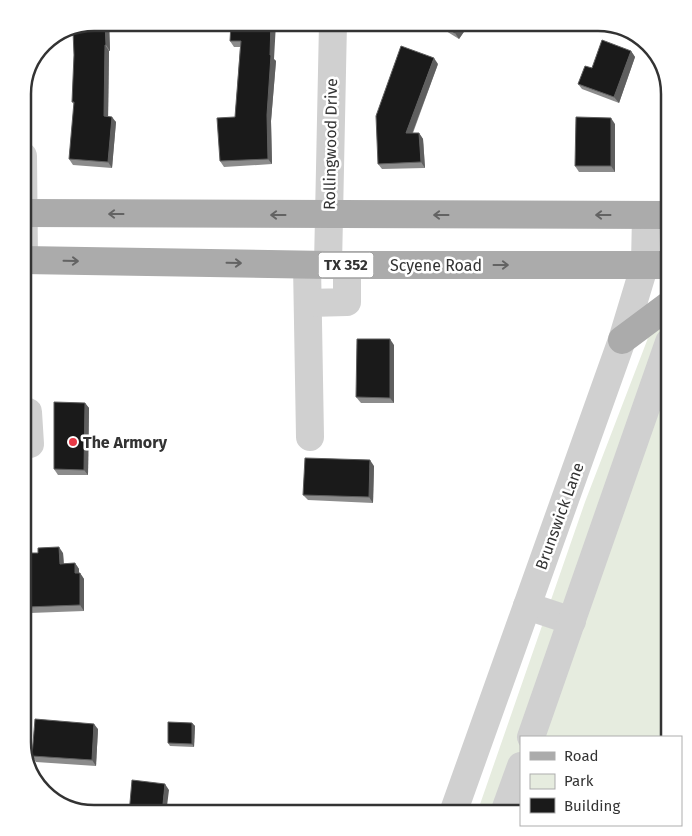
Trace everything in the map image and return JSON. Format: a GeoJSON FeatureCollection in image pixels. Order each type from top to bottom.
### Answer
{"type":"FeatureCollection","features":[{"type":"Feature","properties":{"kind":"main road"},"geometry":{"type":"LineString","coordinates":[[31,213],[658,215]]}},
{"type":"Feature","properties":{"kind":"main road","name":"Scyene Road"},"geometry":{"type":"LineString","coordinates":[[31,260],[328,265],[657,264]]}},
{"type":"Feature","properties":{"kind":"main road"},"geometry":{"type":"LineString","coordinates":[[622,340],[661,312]]}},
{"type":"Feature","properties":{"kind":"street","name":"Rollingwood Drive"},"geometry":{"type":"LineString","coordinates":[[328,265],[333,31]]}},
{"type":"Feature","properties":{"kind":"street","name":"Brunswick Lane"},"geometry":{"type":"LineString","coordinates":[[456,805],[622,340],[657,264],[658,215]]}},
{"type":"Feature","properties":{"kind":"street"},"geometry":{"type":"LineString","coordinates":[[310,437],[308,302],[328,265]]}},
{"type":"Feature","properties":{"kind":"street"},"geometry":{"type":"LineString","coordinates":[[308,302],[347,302],[328,265]]}},
{"type":"Feature","properties":{"kind":"street"},"geometry":{"type":"LineString","coordinates":[[531,736],[661,368]]}},
{"type":"Feature","properties":{"kind":"street"},"geometry":{"type":"LineString","coordinates":[[527,606],[572,621]]}},
{"type":"Feature","properties":{"kind":"street"},"geometry":{"type":"LineString","coordinates":[[507,805],[520,769]]}},
{"type":"Feature","properties":{"kind":"green space"},"geometry":{"type":"Polygon","coordinates":[[[661,328],[661,736],[520,736],[520,805],[480,805],[585,502],[648,338],[661,328]]]}},
{"type":"Feature","properties":{"kind":"building"},"geometry":{"type":"Polygon","coordinates":[[[105,31],[104,116],[112,117],[108,162],[69,159],[74,102],[72,102],[73,35],[82,32],[105,31]]]}},
{"type":"Feature","properties":{"kind":"building"},"geometry":{"type":"Polygon","coordinates":[[[231,31],[271,31],[267,115],[268,159],[220,161],[217,118],[235,117],[241,41],[230,41],[231,31]]]}},
{"type":"Feature","properties":{"kind":"building"},"geometry":{"type":"Polygon","coordinates":[[[602,40],[631,51],[614,97],[578,84],[585,66],[592,68],[602,40]]]}},
{"type":"Feature","properties":{"kind":"building"},"geometry":{"type":"Polygon","coordinates":[[[401,46],[434,58],[406,133],[419,133],[421,162],[378,164],[376,116],[401,46]]]}},
{"type":"Feature","properties":{"kind":"building"},"geometry":{"type":"Polygon","coordinates":[[[576,117],[611,118],[611,166],[575,166],[576,117]]]}},
{"type":"Feature","properties":{"kind":"building"},"geometry":{"type":"Polygon","coordinates":[[[357,339],[390,339],[390,398],[356,397],[357,339]]]}},
{"type":"Feature","properties":{"kind":"building","name":"The Armory"},"geometry":{"type":"Polygon","coordinates":[[[54,402],[85,403],[84,470],[54,469],[54,402]]]}},
{"type":"Feature","properties":{"kind":"building"},"geometry":{"type":"Polygon","coordinates":[[[305,458],[370,460],[369,497],[303,495],[305,458]]]}},
{"type":"Feature","properties":{"kind":"building"},"geometry":{"type":"Polygon","coordinates":[[[59,547],[60,564],[75,563],[75,573],[80,573],[80,605],[31,607],[31,553],[38,553],[38,548],[59,547]]]}},
{"type":"Feature","properties":{"kind":"building"},"geometry":{"type":"Polygon","coordinates":[[[35,719],[94,724],[92,760],[33,756],[35,719]]]}},
{"type":"Feature","properties":{"kind":"building"},"geometry":{"type":"Polygon","coordinates":[[[168,722],[192,723],[192,744],[168,743],[168,722]]]}},
{"type":"Feature","properties":{"kind":"building"},"geometry":{"type":"Polygon","coordinates":[[[132,780],[165,784],[163,805],[130,805],[132,780]]]}},
{"type":"Feature","properties":{"kind":"place","name":"The Armory"},"geometry":{"type":"Point","coordinates":[73,442]}}]}
